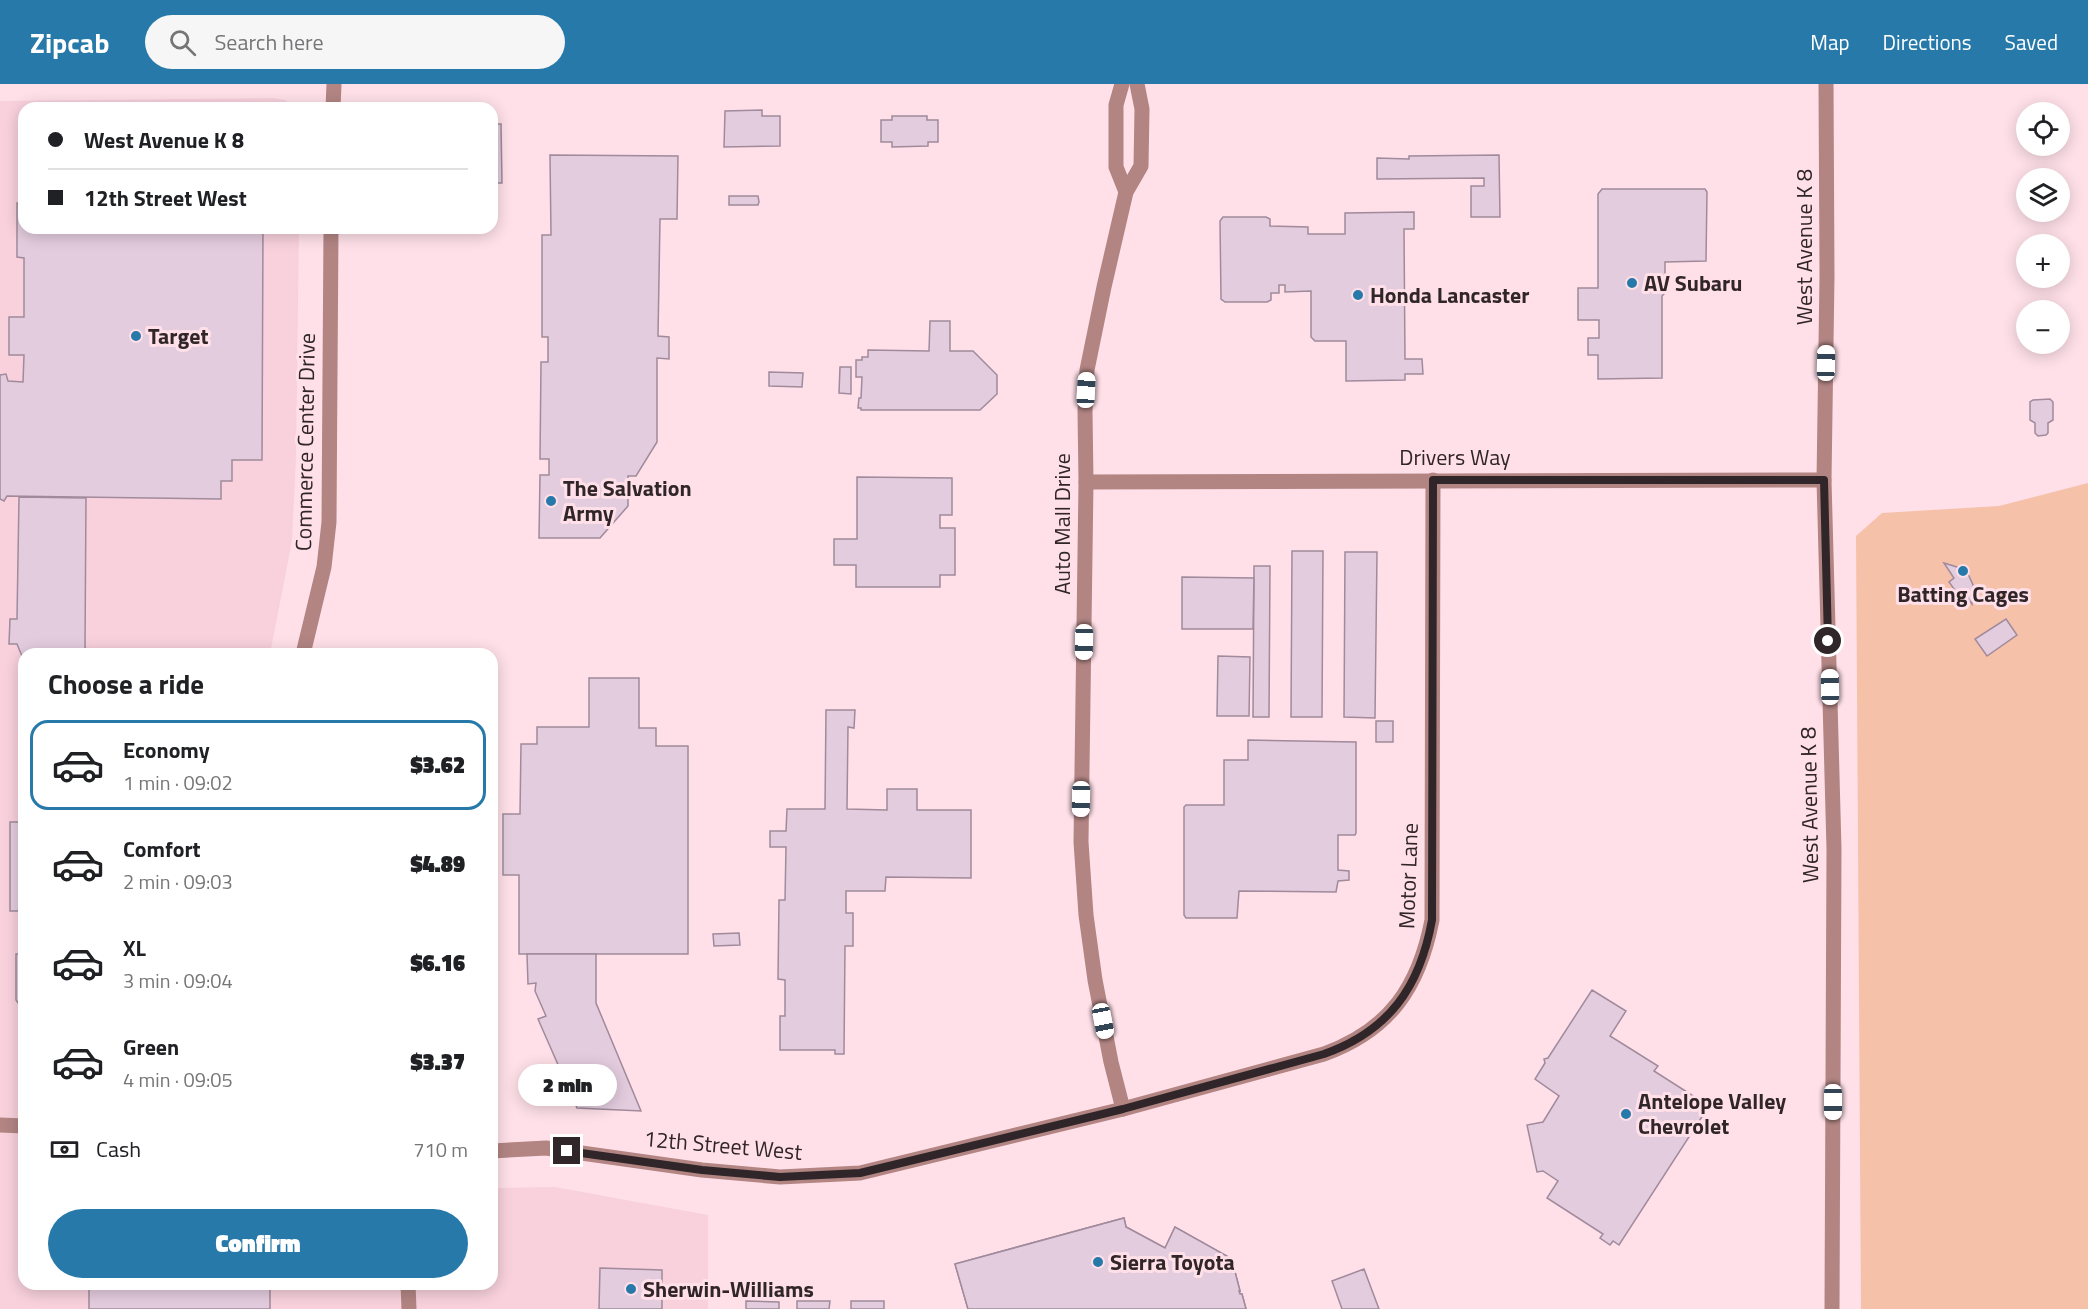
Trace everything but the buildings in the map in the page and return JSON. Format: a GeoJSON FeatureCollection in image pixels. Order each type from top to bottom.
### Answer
{"type":"FeatureCollection","features":[{"type":"Feature","properties":{"kind":"street"},"geometry":{"type":"LineString","coordinates":[[333,102],[334,84]]}},
{"type":"Feature","properties":{"kind":"street"},"geometry":{"type":"LineString","coordinates":[[1122,84],[1116,105],[1116,167],[1126,192]]}},
{"type":"Feature","properties":{"kind":"street","name":"Auto Mall Drive"},"geometry":{"type":"LineString","coordinates":[[1123,1109],[1095,980],[1086,915],[1081,842],[1085,411],[1087,370],[1092,340],[1126,192],[1141,166],[1142,109],[1137,84]]}},
{"type":"Feature","properties":{"kind":"street","name":"West Avenue K 8"},"geometry":{"type":"LineString","coordinates":[[1826,84],[1827,286],[1824,480],[1834,849],[1832,1309]]}},
{"type":"Feature","properties":{"kind":"street","name":"Commerce Center Drive"},"geometry":{"type":"LineString","coordinates":[[304,648],[324,567],[329,522],[331,234]]}},
{"type":"Feature","properties":{"kind":"street","name":"Motor Lane"},"geometry":{"type":"LineString","coordinates":[[1123,1109],[1345,1046],[1365,1034],[1394,1008],[1419,969],[1428,943],[1432,920],[1433,480]]}},
{"type":"Feature","properties":{"kind":"street","name":"Drivers Way"},"geometry":{"type":"LineString","coordinates":[[1086,482],[1824,480]]}},
{"type":"Feature","properties":{"kind":"street","name":"12th Street West"},"geometry":{"type":"LineString","coordinates":[[498,1150],[546,1148],[702,1170],[780,1177],[860,1173],[1123,1109]]}},
{"type":"Feature","properties":{"kind":"street"},"geometry":{"type":"LineString","coordinates":[[0,1125],[18,1126]]}},
{"type":"Feature","properties":{"kind":"street"},"geometry":{"type":"LineString","coordinates":[[408,1290],[410,1309]]}},
{"type":"Feature","properties":{"kind":"shaded area"},"geometry":{"type":"Polygon","coordinates":[[[274,98],[285,100],[288,102],[18,102],[18,234],[299,234],[296,458],[292,541],[271,648],[18,648],[18,1290],[498,1290],[498,1188],[555,1187],[708,1215],[708,1309],[0,1309],[0,101],[274,98]]]}},
{"type":"Feature","properties":{"kind":"shaded area"},"geometry":{"type":"Polygon","coordinates":[[[2088,483],[2088,1309],[1861,1309],[1856,536],[1882,513],[1999,506],[2088,483]]]}},
{"type":"Feature","properties":{"kind":"place","name":"AV Subaru"},"geometry":{"type":"Point","coordinates":[1632,283]}},
{"type":"Feature","properties":{"kind":"place","name":"Honda Lancaster"},"geometry":{"type":"Point","coordinates":[1358,295]}},
{"type":"Feature","properties":{"kind":"place","name":"Target"},"geometry":{"type":"Point","coordinates":[136,336]}},
{"type":"Feature","properties":{"kind":"place","name":"The Salvation Army"},"geometry":{"type":"Point","coordinates":[551,501]}},
{"type":"Feature","properties":{"kind":"place","name":"Batting Cages"},"geometry":{"type":"Point","coordinates":[1963,571]}},
{"type":"Feature","properties":{"kind":"place","name":"Antelope Valley Chevrolet"},"geometry":{"type":"Point","coordinates":[1626,1114]}},
{"type":"Feature","properties":{"kind":"place","name":"Sierra Toyota"},"geometry":{"type":"Point","coordinates":[1098,1262]}},
{"type":"Feature","properties":{"kind":"place","name":"Sherwin-Williams"},"geometry":{"type":"Point","coordinates":[631,1289]}},
{"type":"Feature","properties":{"kind":"route"},"geometry":{"type":"LineString","coordinates":[[567,1151],[702,1170],[780,1177],[860,1173],[1123,1109],[1324,1054],[1345,1046],[1380,1023],[1408,989],[1419,969],[1428,943],[1432,920],[1433,480],[1824,480],[1828,641]]}}]}
